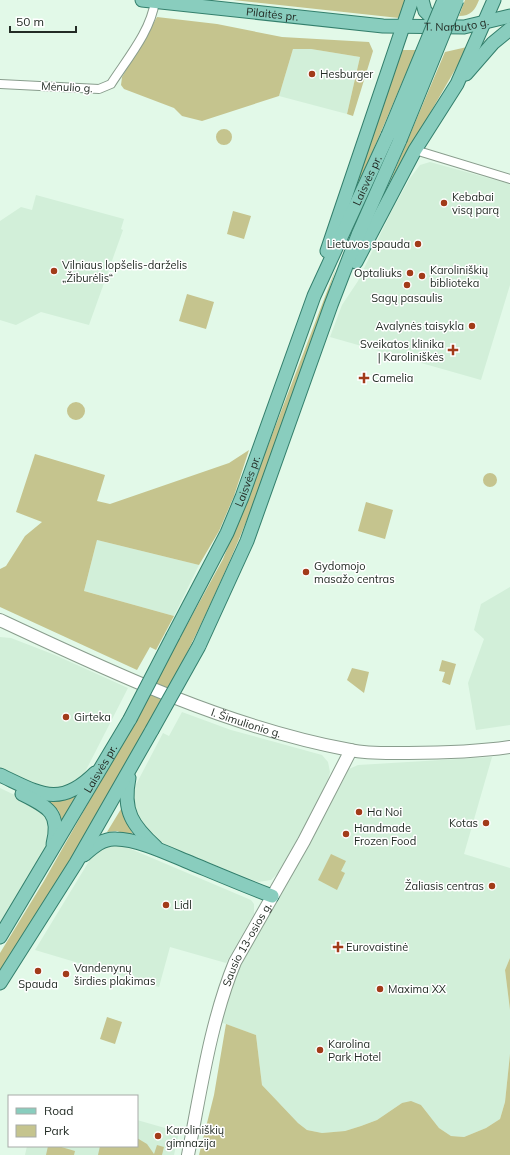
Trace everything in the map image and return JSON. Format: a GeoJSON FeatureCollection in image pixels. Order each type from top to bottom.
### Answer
{"type":"FeatureCollection","features":[{"type":"Feature","properties":{"kind":"main road","name":"Pilaitės pr."},"geometry":{"type":"LineString","coordinates":[[142,0],[402,27]]}},
{"type":"Feature","properties":{"kind":"main road"},"geometry":{"type":"LineString","coordinates":[[314,296],[334,230],[412,0]]}},
{"type":"Feature","properties":{"kind":"main road"},"geometry":{"type":"LineString","coordinates":[[422,0],[425,11],[442,28]]}},
{"type":"Feature","properties":{"kind":"main road","name":"Laisvės pr."},"geometry":{"type":"LineString","coordinates":[[0,983],[76,863],[130,771],[199,646],[247,541],[331,305],[444,0]]}},
{"type":"Feature","properties":{"kind":"main road","name":"Laisvės pr."},"geometry":{"type":"LineString","coordinates":[[0,937],[106,762],[130,719],[227,532],[242,497],[314,296],[394,138],[457,0]]}},
{"type":"Feature","properties":{"kind":"main road","name":"Laisvės pr."},"geometry":{"type":"LineString","coordinates":[[331,305],[415,150],[457,84],[494,0]]}},
{"type":"Feature","properties":{"kind":"main road","name":"T. Narbuto g."},"geometry":{"type":"LineString","coordinates":[[402,27],[464,27],[510,16]]}},
{"type":"Feature","properties":{"kind":"main road"},"geometry":{"type":"LineString","coordinates":[[457,84],[492,43],[510,29]]}},
{"type":"Feature","properties":{"kind":"main road"},"geometry":{"type":"LineString","coordinates":[[0,775],[36,792],[46,795],[54,795],[78,787],[106,762]]}},
{"type":"Feature","properties":{"kind":"main road"},"geometry":{"type":"LineString","coordinates":[[130,771],[126,792],[129,814],[140,831],[159,850]]}},
{"type":"Feature","properties":{"kind":"main road"},"geometry":{"type":"LineString","coordinates":[[0,784],[43,805],[53,815],[56,831],[49,858]]}},
{"type":"Feature","properties":{"kind":"main road"},"geometry":{"type":"LineString","coordinates":[[76,863],[91,849],[107,840],[116,838],[159,850],[272,896]]}},
{"type":"Feature","properties":{"kind":"street","name":"Mėnulio g."},"geometry":{"type":"LineString","coordinates":[[0,84],[99,89],[111,84],[137,43],[154,10],[155,2]]}},
{"type":"Feature","properties":{"kind":"street"},"geometry":{"type":"LineString","coordinates":[[415,150],[510,179]]}},
{"type":"Feature","properties":{"kind":"street","name":"I. Šimulionio g."},"geometry":{"type":"LineString","coordinates":[[0,620],[164,695],[212,713],[293,736],[351,750],[392,753],[449,753],[510,747]]}},
{"type":"Feature","properties":{"kind":"street","name":"Sausio 13-osios g."},"geometry":{"type":"LineString","coordinates":[[188,1155],[211,1037],[220,1000],[235,962],[304,841],[351,750]]}},
{"type":"Feature","properties":{"kind":"shaded area"},"geometry":{"type":"Polygon","coordinates":[[[293,49],[311,49],[360,57],[347,114],[279,96],[293,49]]]}},
{"type":"Feature","properties":{"kind":"shaded area"},"geometry":{"type":"Polygon","coordinates":[[[430,162],[510,184],[510,285],[481,380],[330,337],[342,305],[358,281],[391,212],[410,178],[420,165],[430,162]]]}},
{"type":"Feature","properties":{"kind":"shaded area","name":"Vilniaus lopšelis-darželis „Žiburėlis“"},"geometry":{"type":"Polygon","coordinates":[[[36,195],[124,219],[121,229],[123,230],[89,325],[41,312],[16,325],[0,320],[0,221],[21,207],[32,210],[36,195]]]}},
{"type":"Feature","properties":{"kind":"shaded area"},"geometry":{"type":"Polygon","coordinates":[[[97,540],[199,565],[174,616],[84,591],[97,540]]]}},
{"type":"Feature","properties":{"kind":"shaded area"},"geometry":{"type":"Polygon","coordinates":[[[510,587],[510,725],[476,730],[468,683],[484,639],[474,630],[481,604],[510,587]]]}},
{"type":"Feature","properties":{"kind":"shaded area"},"geometry":{"type":"Polygon","coordinates":[[[0,637],[11,638],[55,655],[128,688],[82,778],[72,787],[51,791],[0,770],[0,637]]]}},
{"type":"Feature","properties":{"kind":"shaded area"},"geometry":{"type":"Polygon","coordinates":[[[182,712],[231,730],[322,755],[328,762],[330,772],[328,779],[312,813],[278,873],[271,880],[258,882],[160,843],[139,825],[131,794],[163,733],[169,736],[182,712]]]}},
{"type":"Feature","properties":{"kind":"shaded area"},"geometry":{"type":"Polygon","coordinates":[[[492,757],[464,854],[510,868],[510,958],[505,970],[510,1010],[510,1054],[505,1102],[500,1119],[486,1128],[464,1137],[451,1136],[439,1128],[421,1105],[402,1103],[377,1120],[345,1131],[322,1133],[307,1130],[298,1123],[262,1085],[256,1035],[220,1022],[224,1007],[245,955],[315,833],[349,769],[358,765],[492,757]]]}},
{"type":"Feature","properties":{"kind":"shaded area"},"geometry":{"type":"Polygon","coordinates":[[[0,788],[42,808],[48,815],[50,840],[0,923],[0,788]]]}},
{"type":"Feature","properties":{"kind":"shaded area"},"geometry":{"type":"Polygon","coordinates":[[[119,844],[251,900],[254,904],[254,914],[226,963],[170,947],[159,987],[35,950],[94,853],[102,846],[119,844]]]}},
{"type":"Feature","properties":{"kind":"shaded area","name":"Karoliniškių gimnazija"},"geometry":{"type":"Polygon","coordinates":[[[138,1120],[179,1132],[174,1155],[25,1155],[27,1147],[138,1147],[138,1120]]]}},
{"type":"Feature","properties":{"kind":"green space"},"geometry":{"type":"Polygon","coordinates":[[[233,0],[407,0],[399,18],[233,0]]]}},
{"type":"Feature","properties":{"kind":"green space"},"geometry":{"type":"Polygon","coordinates":[[[465,0],[479,0],[476,7],[470,14],[459,16],[465,0]]]}},
{"type":"Feature","properties":{"kind":"green space"},"geometry":{"type":"Polygon","coordinates":[[[157,17],[217,24],[282,37],[369,42],[373,51],[353,116],[347,114],[360,57],[311,49],[293,49],[279,96],[202,121],[182,116],[174,108],[124,89],[121,85],[122,77],[157,17]]]}},
{"type":"Feature","properties":{"kind":"green space"},"geometry":{"type":"Polygon","coordinates":[[[467,47],[467,49],[389,184],[445,52],[467,47]]]}},
{"type":"Feature","properties":{"kind":"green space"},"geometry":{"type":"Polygon","coordinates":[[[401,50],[416,50],[344,218],[401,50]]]}},
{"type":"Feature","properties":{"kind":"green space"},"geometry":{"type":"Polygon","coordinates":[[[224,129],[230,131],[232,137],[230,143],[224,145],[218,143],[216,137],[218,131],[224,129]]]}},
{"type":"Feature","properties":{"kind":"green space"},"geometry":{"type":"Polygon","coordinates":[[[233,211],[251,216],[244,239],[227,234],[233,211]]]}},
{"type":"Feature","properties":{"kind":"green space"},"geometry":{"type":"Polygon","coordinates":[[[336,268],[292,403],[241,535],[202,622],[156,712],[106,801],[0,974],[0,953],[44,881],[128,733],[223,559],[336,268]]]}},
{"type":"Feature","properties":{"kind":"green space"},"geometry":{"type":"Polygon","coordinates":[[[187,294],[214,302],[206,329],[179,321],[187,294]]]}},
{"type":"Feature","properties":{"kind":"green space"},"geometry":{"type":"Polygon","coordinates":[[[76,402],[82,405],[85,411],[82,417],[76,420],[70,417],[67,411],[70,405],[76,402]]]}},
{"type":"Feature","properties":{"kind":"green space"},"geometry":{"type":"Polygon","coordinates":[[[249,450],[234,496],[219,531],[199,565],[97,540],[84,591],[174,616],[156,650],[150,647],[137,670],[0,607],[0,569],[6,566],[25,536],[42,522],[16,512],[35,454],[105,475],[97,501],[110,504],[229,463],[249,450]]]}},
{"type":"Feature","properties":{"kind":"green space"},"geometry":{"type":"Polygon","coordinates":[[[487,473],[493,473],[497,477],[497,483],[493,487],[487,487],[483,483],[483,477],[487,473]]]}},
{"type":"Feature","properties":{"kind":"green space"},"geometry":{"type":"Polygon","coordinates":[[[366,502],[393,510],[385,539],[358,531],[366,502]]]}},
{"type":"Feature","properties":{"kind":"green space"},"geometry":{"type":"Polygon","coordinates":[[[442,660],[456,664],[450,685],[442,682],[445,672],[439,671],[442,660]]]}},
{"type":"Feature","properties":{"kind":"green space"},"geometry":{"type":"Polygon","coordinates":[[[352,668],[369,672],[364,693],[347,680],[352,668]]]}},
{"type":"Feature","properties":{"kind":"green space"},"geometry":{"type":"Polygon","coordinates":[[[78,795],[63,827],[59,811],[49,802],[78,795]]]}},
{"type":"Feature","properties":{"kind":"green space"},"geometry":{"type":"Polygon","coordinates":[[[121,809],[134,837],[117,831],[107,832],[121,809]]]}},
{"type":"Feature","properties":{"kind":"green space"},"geometry":{"type":"Polygon","coordinates":[[[331,854],[346,861],[341,871],[345,873],[337,890],[318,880],[331,854]]]}},
{"type":"Feature","properties":{"kind":"green space"},"geometry":{"type":"Polygon","coordinates":[[[510,958],[510,1010],[505,970],[510,958]]]}},
{"type":"Feature","properties":{"kind":"green space"},"geometry":{"type":"Polygon","coordinates":[[[107,1017],[122,1022],[115,1044],[100,1039],[107,1017]]]}},
{"type":"Feature","properties":{"kind":"green space"},"geometry":{"type":"Polygon","coordinates":[[[226,1024],[256,1035],[262,1085],[298,1123],[307,1130],[322,1133],[345,1131],[361,1126],[377,1120],[402,1103],[411,1101],[421,1105],[439,1128],[451,1136],[464,1137],[486,1128],[500,1119],[505,1102],[510,1054],[510,1155],[199,1155],[214,1095],[226,1024]]]}},
{"type":"Feature","properties":{"kind":"green space"},"geometry":{"type":"Polygon","coordinates":[[[138,1139],[147,1144],[154,1154],[157,1145],[164,1147],[162,1155],[98,1155],[100,1147],[138,1147],[138,1139]]]}},
{"type":"Feature","properties":{"kind":"green space"},"geometry":{"type":"Polygon","coordinates":[[[48,1147],[61,1147],[75,1151],[74,1155],[46,1155],[48,1147]]]}},
{"type":"Feature","properties":{"kind":"place","name":"Hesburger"},"geometry":{"type":"Point","coordinates":[312,74]}},
{"type":"Feature","properties":{"kind":"place","name":"Kebabai visą parą"},"geometry":{"type":"Point","coordinates":[444,203]}},
{"type":"Feature","properties":{"kind":"place","name":"Lietuvos spauda"},"geometry":{"type":"Point","coordinates":[418,244]}},
{"type":"Feature","properties":{"kind":"place","name":"Vilniaus lopšelis-darželis „Žiburėlis“"},"geometry":{"type":"Point","coordinates":[54,271]}},
{"type":"Feature","properties":{"kind":"place","name":"Optaliuks"},"geometry":{"type":"Point","coordinates":[410,273]}},
{"type":"Feature","properties":{"kind":"place","name":"Karoliniškių biblioteka"},"geometry":{"type":"Point","coordinates":[422,276]}},
{"type":"Feature","properties":{"kind":"place","name":"Sagų pasaulis"},"geometry":{"type":"Point","coordinates":[407,285]}},
{"type":"Feature","properties":{"kind":"place","name":"Avalynės taisykla"},"geometry":{"type":"Point","coordinates":[472,326]}},
{"type":"Feature","properties":{"kind":"place","name":"Sveikatos klinika | Karoliniškės"},"geometry":{"type":"Point","coordinates":[453,350]}},
{"type":"Feature","properties":{"kind":"place","name":"Camelia"},"geometry":{"type":"Point","coordinates":[364,378]}},
{"type":"Feature","properties":{"kind":"place","name":"Gydomojo masažo centras"},"geometry":{"type":"Point","coordinates":[306,572]}},
{"type":"Feature","properties":{"kind":"place","name":"Girteka"},"geometry":{"type":"Point","coordinates":[66,717]}},
{"type":"Feature","properties":{"kind":"place","name":"Ha Noi"},"geometry":{"type":"Point","coordinates":[359,812]}},
{"type":"Feature","properties":{"kind":"place","name":"Kotas"},"geometry":{"type":"Point","coordinates":[486,823]}},
{"type":"Feature","properties":{"kind":"place","name":"Handmade Frozen Food"},"geometry":{"type":"Point","coordinates":[346,834]}},
{"type":"Feature","properties":{"kind":"place","name":"Žaliasis centras"},"geometry":{"type":"Point","coordinates":[492,886]}},
{"type":"Feature","properties":{"kind":"place","name":"Lidl"},"geometry":{"type":"Point","coordinates":[166,905]}},
{"type":"Feature","properties":{"kind":"place","name":"Eurovaistinė"},"geometry":{"type":"Point","coordinates":[338,947]}},
{"type":"Feature","properties":{"kind":"place","name":"Spauda"},"geometry":{"type":"Point","coordinates":[38,971]}},
{"type":"Feature","properties":{"kind":"place","name":"Vandenynų širdies plakimas"},"geometry":{"type":"Point","coordinates":[66,974]}},
{"type":"Feature","properties":{"kind":"place","name":"Maxima XX"},"geometry":{"type":"Point","coordinates":[380,989]}},
{"type":"Feature","properties":{"kind":"place","name":"Karolina Park Hotel"},"geometry":{"type":"Point","coordinates":[320,1050]}},
{"type":"Feature","properties":{"kind":"place","name":"Karoliniškių gimnazija"},"geometry":{"type":"Point","coordinates":[158,1136]}}]}
